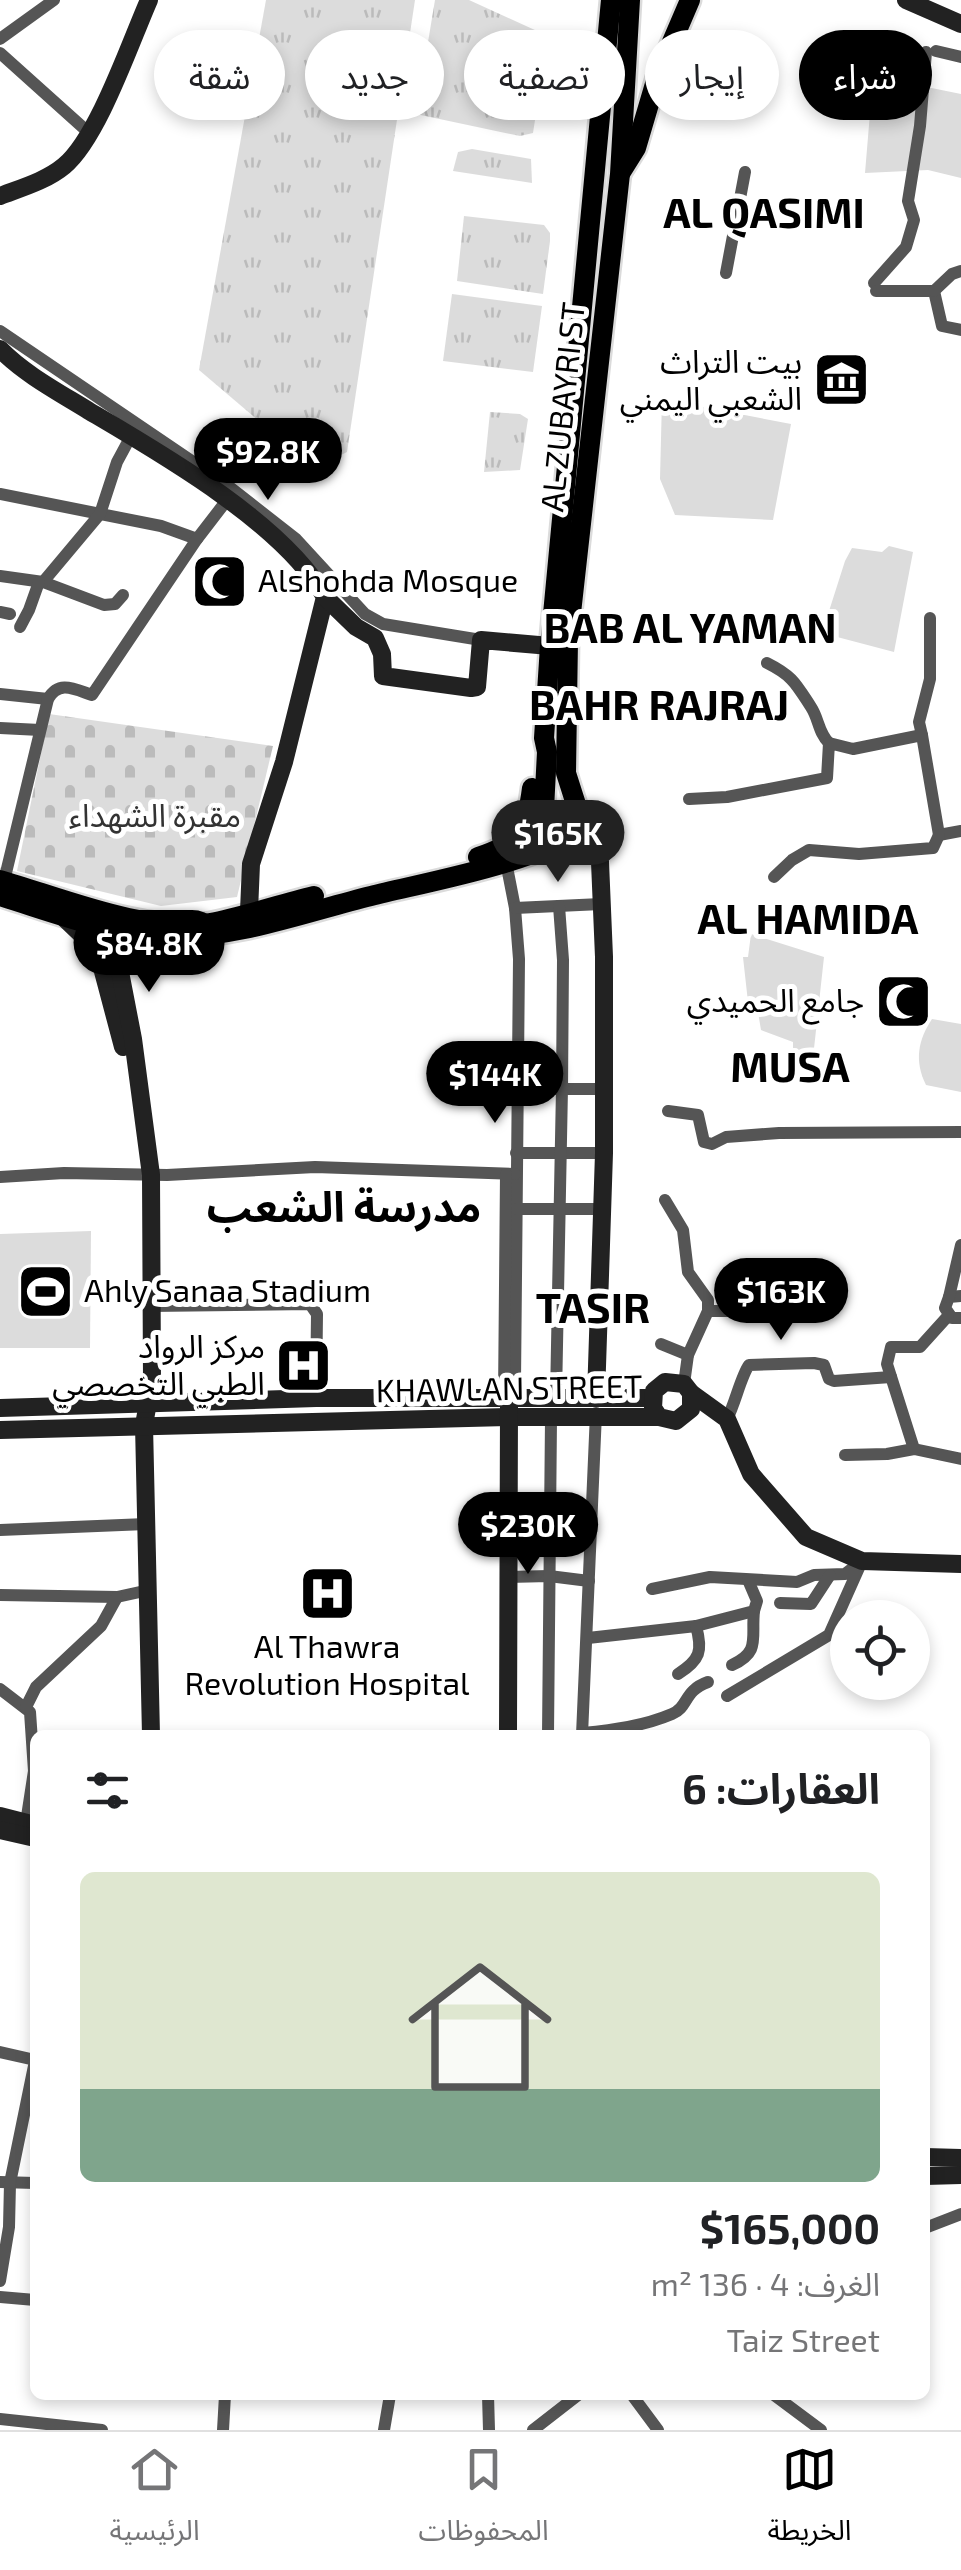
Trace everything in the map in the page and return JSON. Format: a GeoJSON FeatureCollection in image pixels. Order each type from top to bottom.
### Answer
{"type":"FeatureCollection","features":[{"type":"Feature","properties":{"kind":"main road"},"geometry":{"type":"LineString","coordinates":[[565,838],[543,828],[547,752],[544,738],[612,0]]}},
{"type":"Feature","properties":{"kind":"main road","name":"AL ZUBAYRI ST"},"geometry":{"type":"LineString","coordinates":[[581,820],[566,773],[568,640],[620,174],[630,0]]}},
{"type":"Feature","properties":{"kind":"main road"},"geometry":{"type":"LineString","coordinates":[[620,174],[636,148],[657,77],[690,0]]}},
{"type":"Feature","properties":{"kind":"main road"},"geometry":{"type":"LineString","coordinates":[[588,263],[595,282],[608,277]]}},
{"type":"Feature","properties":{"kind":"main road"},"geometry":{"type":"LineString","coordinates":[[1,886],[59,914],[208,924],[469,860],[509,844],[523,831],[535,759],[544,738]]}},
{"type":"Feature","properties":{"kind":"main road"},"geometry":{"type":"LineString","coordinates":[[1,886],[158,936],[209,935],[506,862],[565,838],[579,829],[581,820]]}},
{"type":"Feature","properties":{"kind":"street"},"geometry":{"type":"LineString","coordinates":[[0,39],[54,0]]}},
{"type":"Feature","properties":{"kind":"street"},"geometry":{"type":"LineString","coordinates":[[0,196],[55,172],[75,154],[149,0]]}},
{"type":"Feature","properties":{"kind":"street"},"geometry":{"type":"LineString","coordinates":[[906,0],[961,24]]}},
{"type":"Feature","properties":{"kind":"street"},"geometry":{"type":"LineString","coordinates":[[961,57],[931,51],[908,200],[914,220],[906,247],[875,288],[934,291],[961,271]]}},
{"type":"Feature","properties":{"kind":"street"},"geometry":{"type":"LineString","coordinates":[[0,54],[88,132]]}},
{"type":"Feature","properties":{"kind":"street"},"geometry":{"type":"LineString","coordinates":[[726,273],[745,172]]}},
{"type":"Feature","properties":{"kind":"street"},"geometry":{"type":"LineString","coordinates":[[934,291],[942,326],[961,330]]}},
{"type":"Feature","properties":{"kind":"street"},"geometry":{"type":"LineString","coordinates":[[0,331],[227,485],[296,539],[365,614],[383,624],[481,640],[550,646]]}},
{"type":"Feature","properties":{"kind":"street"},"geometry":{"type":"LineString","coordinates":[[2,355],[227,500],[314,577],[325,597],[356,627],[376,638],[383,676],[476,687],[481,640]]}},
{"type":"Feature","properties":{"kind":"street"},"geometry":{"type":"LineString","coordinates":[[20,627],[41,582],[100,514],[117,462],[131,436]]}},
{"type":"Feature","properties":{"kind":"street"},"geometry":{"type":"LineString","coordinates":[[0,494],[161,526],[197,538]]}},
{"type":"Feature","properties":{"kind":"street"},"geometry":{"type":"LineString","coordinates":[[1,886],[48,699],[54,689],[62,686],[92,694],[227,500]]}},
{"type":"Feature","properties":{"kind":"street"},"geometry":{"type":"LineString","coordinates":[[0,576],[41,582],[104,604],[115,604],[123,595]]}},
{"type":"Feature","properties":{"kind":"street"},"geometry":{"type":"LineString","coordinates":[[249,911],[251,864],[284,762],[325,597]]}},
{"type":"Feature","properties":{"kind":"street"},"geometry":{"type":"LineString","coordinates":[[774,876],[810,850],[896,853],[933,848],[939,834],[919,722],[930,679],[930,618]]}},
{"type":"Feature","properties":{"kind":"street"},"geometry":{"type":"LineString","coordinates":[[768,662],[792,676],[802,698],[812,708],[821,735],[829,743],[853,748],[922,735]]}},
{"type":"Feature","properties":{"kind":"street"},"geometry":{"type":"LineString","coordinates":[[0,694],[48,699]]}},
{"type":"Feature","properties":{"kind":"street"},"geometry":{"type":"LineString","coordinates":[[0,728],[40,730]]}},
{"type":"Feature","properties":{"kind":"street"},"geometry":{"type":"LineString","coordinates":[[689,799],[827,778],[829,743]]}},
{"type":"Feature","properties":{"kind":"street"},"geometry":{"type":"LineString","coordinates":[[581,820],[594,841],[600,862],[604,1088],[583,1730]]}},
{"type":"Feature","properties":{"kind":"street"},"geometry":{"type":"LineString","coordinates":[[939,834],[961,831]]}},
{"type":"Feature","properties":{"kind":"street"},"geometry":{"type":"LineString","coordinates":[[506,862],[516,908],[519,959],[508,1396]]}},
{"type":"Feature","properties":{"kind":"street"},"geometry":{"type":"LineString","coordinates":[[516,908],[602,904]]}},
{"type":"Feature","properties":{"kind":"street"},"geometry":{"type":"LineString","coordinates":[[556,1397],[563,960],[559,906]]}},
{"type":"Feature","properties":{"kind":"street"},"geometry":{"type":"LineString","coordinates":[[59,914],[82,936],[101,964],[127,1041]]}},
{"type":"Feature","properties":{"kind":"street"},"geometry":{"type":"LineString","coordinates":[[101,964],[103,918]]}},
{"type":"Feature","properties":{"kind":"street"},"geometry":{"type":"LineString","coordinates":[[103,918],[127,1041],[146,1175],[152,1380],[146,1415]]}},
{"type":"Feature","properties":{"kind":"street"},"geometry":{"type":"LineString","coordinates":[[516,1089],[604,1088]]}},
{"type":"Feature","properties":{"kind":"street"},"geometry":{"type":"LineString","coordinates":[[668,1111],[698,1116],[704,1142],[712,1144],[726,1137],[779,1133],[961,1132]]}},
{"type":"Feature","properties":{"kind":"street"},"geometry":{"type":"LineString","coordinates":[[516,1153],[604,1153]]}},
{"type":"Feature","properties":{"kind":"street"},"geometry":{"type":"LineString","coordinates":[[0,1176],[64,1172],[146,1175],[315,1167],[511,1174]]}},
{"type":"Feature","properties":{"kind":"street"},"geometry":{"type":"LineString","coordinates":[[496,1730],[502,1417],[508,1396],[516,1209],[511,1174]]}},
{"type":"Feature","properties":{"kind":"street"},"geometry":{"type":"LineString","coordinates":[[146,1175],[141,1381],[146,1415],[151,1730]]}},
{"type":"Feature","properties":{"kind":"street"},"geometry":{"type":"LineString","coordinates":[[665,1200],[683,1230],[688,1272],[704,1291],[708,1311],[688,1355],[692,1401],[686,1416]]}},
{"type":"Feature","properties":{"kind":"street"},"geometry":{"type":"LineString","coordinates":[[516,1209],[601,1208]]}},
{"type":"Feature","properties":{"kind":"street"},"geometry":{"type":"LineString","coordinates":[[914,1449],[887,1364],[891,1348],[920,1347],[955,1317],[944,1308],[955,1296],[961,1245]]}},
{"type":"Feature","properties":{"kind":"street"},"geometry":{"type":"LineString","coordinates":[[150,1306],[310,1304],[317,1314],[316,1398]]}},
{"type":"Feature","properties":{"kind":"street"},"geometry":{"type":"LineString","coordinates":[[708,1311],[759,1311]]}},
{"type":"Feature","properties":{"kind":"street"},"geometry":{"type":"LineString","coordinates":[[661,1344],[688,1355]]}},
{"type":"Feature","properties":{"kind":"street"},"geometry":{"type":"LineString","coordinates":[[722,1415],[749,1365],[814,1363],[824,1366],[829,1380],[834,1381],[891,1377]]}},
{"type":"Feature","properties":{"kind":"street"},"geometry":{"type":"LineString","coordinates":[[722,1415],[686,1416],[670,1422],[658,1417],[652,1408],[654,1391],[664,1382],[688,1389],[722,1415],[751,1474],[806,1537],[862,1561],[961,1564]]}},
{"type":"Feature","properties":{"kind":"street","name":"KHAWLAN STREET"},"geometry":{"type":"LineString","coordinates":[[0,1430],[316,1398],[652,1398]]}},
{"type":"Feature","properties":{"kind":"street"},"geometry":{"type":"LineString","coordinates":[[430,1398],[432,1419]]}},
{"type":"Feature","properties":{"kind":"street"},"geometry":{"type":"LineString","coordinates":[[631,1398],[639,1408],[631,1418]]}},
{"type":"Feature","properties":{"kind":"street","name":"KHAWLAN STREET"},"geometry":{"type":"LineString","coordinates":[[0,1408],[146,1415],[432,1419],[658,1417]]}},
{"type":"Feature","properties":{"kind":"street"},"geometry":{"type":"LineString","coordinates":[[502,1417],[508,1730]]}},
{"type":"Feature","properties":{"kind":"street"},"geometry":{"type":"LineString","coordinates":[[548,1730],[551,1418]]}},
{"type":"Feature","properties":{"kind":"street"},"geometry":{"type":"LineString","coordinates":[[846,1456],[914,1449],[961,1460]]}},
{"type":"Feature","properties":{"kind":"street"},"geometry":{"type":"LineString","coordinates":[[0,1530],[146,1524]]}},
{"type":"Feature","properties":{"kind":"street"},"geometry":{"type":"LineString","coordinates":[[652,1589],[710,1577],[797,1582],[814,1575],[845,1574],[862,1561]]}},
{"type":"Feature","properties":{"kind":"street"},"geometry":{"type":"LineString","coordinates":[[727,1696],[828,1635],[862,1561]]}},
{"type":"Feature","properties":{"kind":"street"},"geometry":{"type":"LineString","coordinates":[[780,1602],[811,1604],[830,1575]]}},
{"type":"Feature","properties":{"kind":"street"},"geometry":{"type":"LineString","coordinates":[[506,1576],[549,1576],[588,1582]]}},
{"type":"Feature","properties":{"kind":"street"},"geometry":{"type":"LineString","coordinates":[[732,1665],[746,1659],[753,1649],[754,1611],[758,1602],[748,1580]]}},
{"type":"Feature","properties":{"kind":"street"},"geometry":{"type":"LineString","coordinates":[[0,1596],[117,1597],[149,1590]]}},
{"type":"Feature","properties":{"kind":"street"},"geometry":{"type":"LineString","coordinates":[[26,1706],[36,1687],[102,1626],[117,1597]]}},
{"type":"Feature","properties":{"kind":"street"},"geometry":{"type":"LineString","coordinates":[[588,1638],[696,1626],[754,1611]]}},
{"type":"Feature","properties":{"kind":"street"},"geometry":{"type":"LineString","coordinates":[[678,1674],[696,1662],[701,1652],[696,1626]]}},
{"type":"Feature","properties":{"kind":"street"},"geometry":{"type":"LineString","coordinates":[[612,1730],[674,1714],[693,1687],[708,1682]]}},
{"type":"Feature","properties":{"kind":"street"},"geometry":{"type":"LineString","coordinates":[[0,1689],[26,1706],[31,1730]]}},
{"type":"Feature","properties":{"kind":"street"},"geometry":{"type":"LineString","coordinates":[[0,1816],[30,1828]]}},
{"type":"Feature","properties":{"kind":"street"},"geometry":{"type":"LineString","coordinates":[[0,1830],[30,1829]]}},
{"type":"Feature","properties":{"kind":"street"},"geometry":{"type":"LineString","coordinates":[[0,2052],[30,2059]]}},
{"type":"Feature","properties":{"kind":"street"},"geometry":{"type":"LineString","coordinates":[[0,2281],[9,2227],[5,2183],[30,2080]]}},
{"type":"Feature","properties":{"kind":"street"},"geometry":{"type":"LineString","coordinates":[[930,2157],[961,2158]]}},
{"type":"Feature","properties":{"kind":"street"},"geometry":{"type":"LineString","coordinates":[[930,2176],[961,2176]]}},
{"type":"Feature","properties":{"kind":"street"},"geometry":{"type":"LineString","coordinates":[[930,2226],[961,2214]]}},
{"type":"Feature","properties":{"kind":"street"},"geometry":{"type":"LineString","coordinates":[[0,2297],[30,2300]]}},
{"type":"Feature","properties":{"kind":"street"},"geometry":{"type":"LineString","coordinates":[[223,2430],[224,2400]]}},
{"type":"Feature","properties":{"kind":"street"},"geometry":{"type":"LineString","coordinates":[[384,2430],[389,2400]]}},
{"type":"Feature","properties":{"kind":"street"},"geometry":{"type":"LineString","coordinates":[[488,2400],[489,2430]]}},
{"type":"Feature","properties":{"kind":"street"},"geometry":{"type":"LineString","coordinates":[[542,2428],[571,2400]]}},
{"type":"Feature","properties":{"kind":"street"},"geometry":{"type":"LineString","coordinates":[[636,2400],[658,2430]]}},
{"type":"Feature","properties":{"kind":"street"},"geometry":{"type":"LineString","coordinates":[[779,2400],[806,2425],[822,2430]]}},
{"type":"Feature","properties":{"kind":"street"},"geometry":{"type":"LineString","coordinates":[[0,2419],[102,2430]]}},
{"type":"Feature","properties":{"kind":"green space"},"geometry":{"type":"Polygon","coordinates":[[[266,0],[415,0],[410,30],[305,30],[305,120],[397,120],[347,452],[325,463],[301,457],[199,370],[244,120],[285,120],[285,30],[261,30],[266,0]]]}},
{"type":"Feature","properties":{"kind":"green space"},"geometry":{"type":"Polygon","coordinates":[[[435,0],[469,0],[535,30],[464,30],[464,120],[535,120],[533,133],[520,136],[444,120],[444,30],[430,30],[435,0]]]}},
{"type":"Feature","properties":{"kind":"green space"},"geometry":{"type":"Polygon","coordinates":[[[932,88],[961,94],[961,178],[928,170],[865,173],[869,120],[932,120],[932,88]]]}},
{"type":"Feature","properties":{"kind":"green space"},"geometry":{"type":"Polygon","coordinates":[[[472,149],[531,159],[532,183],[453,171],[458,152],[472,149]]]}},
{"type":"Feature","properties":{"kind":"green space"},"geometry":{"type":"Polygon","coordinates":[[[464,216],[544,225],[550,241],[543,294],[457,281],[464,216]]]}},
{"type":"Feature","properties":{"kind":"green space"},"geometry":{"type":"Polygon","coordinates":[[[452,294],[542,306],[533,372],[443,361],[452,294]]]}},
{"type":"Feature","properties":{"kind":"green space"},"geometry":{"type":"Polygon","coordinates":[[[662,399],[791,424],[773,520],[675,515],[660,479],[662,399]]]}},
{"type":"Feature","properties":{"kind":"green space"},"geometry":{"type":"Polygon","coordinates":[[[490,412],[520,414],[528,419],[520,470],[484,472],[490,412]]]}},
{"type":"Feature","properties":{"kind":"green space"},"geometry":{"type":"Polygon","coordinates":[[[889,546],[913,552],[894,652],[822,633],[852,548],[882,552],[889,546]]]}},
{"type":"Feature","properties":{"kind":"green space","name":"مقبرة الشهداء"},"geometry":{"type":"Polygon","coordinates":[[[49,714],[273,746],[237,897],[161,906],[17,871],[49,714]]]}},
{"type":"Feature","properties":{"kind":"green space"},"geometry":{"type":"Polygon","coordinates":[[[751,934],[824,957],[811,1076],[802,1075],[802,1060],[793,1060],[793,1042],[761,1030],[758,1012],[749,1011],[743,957],[748,957],[751,934]]]}},
{"type":"Feature","properties":{"kind":"green space"},"geometry":{"type":"Polygon","coordinates":[[[932,1019],[961,1024],[961,1092],[926,1085],[922,1076],[919,1051],[932,1019]]]}},
{"type":"Feature","properties":{"kind":"green space","name":"Ahly Sanaa Stadium"},"geometry":{"type":"Polygon","coordinates":[[[91,1231],[90,1348],[0,1348],[0,1234],[91,1231]]]}},
{"type":"Feature","properties":{"kind":"place","name":"بيت التراث الشعبي اليمني"},"geometry":{"type":"Point","coordinates":[841,380]}},
{"type":"Feature","properties":{"kind":"place","name":"Alshohda Mosque"},"geometry":{"type":"Point","coordinates":[219,581]}},
{"type":"Feature","properties":{"kind":"place","name":"جامع الحميدي"},"geometry":{"type":"Point","coordinates":[903,1001]}},
{"type":"Feature","properties":{"kind":"place","name":"Ahly Sanaa Stadium"},"geometry":{"type":"Point","coordinates":[45,1291]}},
{"type":"Feature","properties":{"kind":"place","name":"مركز الرواد الطبي التخصصي"},"geometry":{"type":"Point","coordinates":[304,1365]}},
{"type":"Feature","properties":{"kind":"place","name":"Al Thawra Revolution Hospital"},"geometry":{"type":"Point","coordinates":[327,1593]}},
{"type":"Feature","properties":{"kind":"district","name":"AL QASIMI"},"geometry":{"type":"Point","coordinates":[764,213]}},
{"type":"Feature","properties":{"kind":"district","name":"BAB AL YAMAN"},"geometry":{"type":"Point","coordinates":[690,628]}},
{"type":"Feature","properties":{"kind":"district","name":"BAHR RAJRAJ"},"geometry":{"type":"Point","coordinates":[659,705]}},
{"type":"Feature","properties":{"kind":"district","name":"AL HAMIDA"},"geometry":{"type":"Point","coordinates":[808,919]}},
{"type":"Feature","properties":{"kind":"district","name":"MUSA"},"geometry":{"type":"Point","coordinates":[790,1067]}},
{"type":"Feature","properties":{"kind":"district","name":"مدرسة الشعب"},"geometry":{"type":"Point","coordinates":[344,1207]}},
{"type":"Feature","properties":{"kind":"district","name":"TASIR"},"geometry":{"type":"Point","coordinates":[593,1308]}}]}
